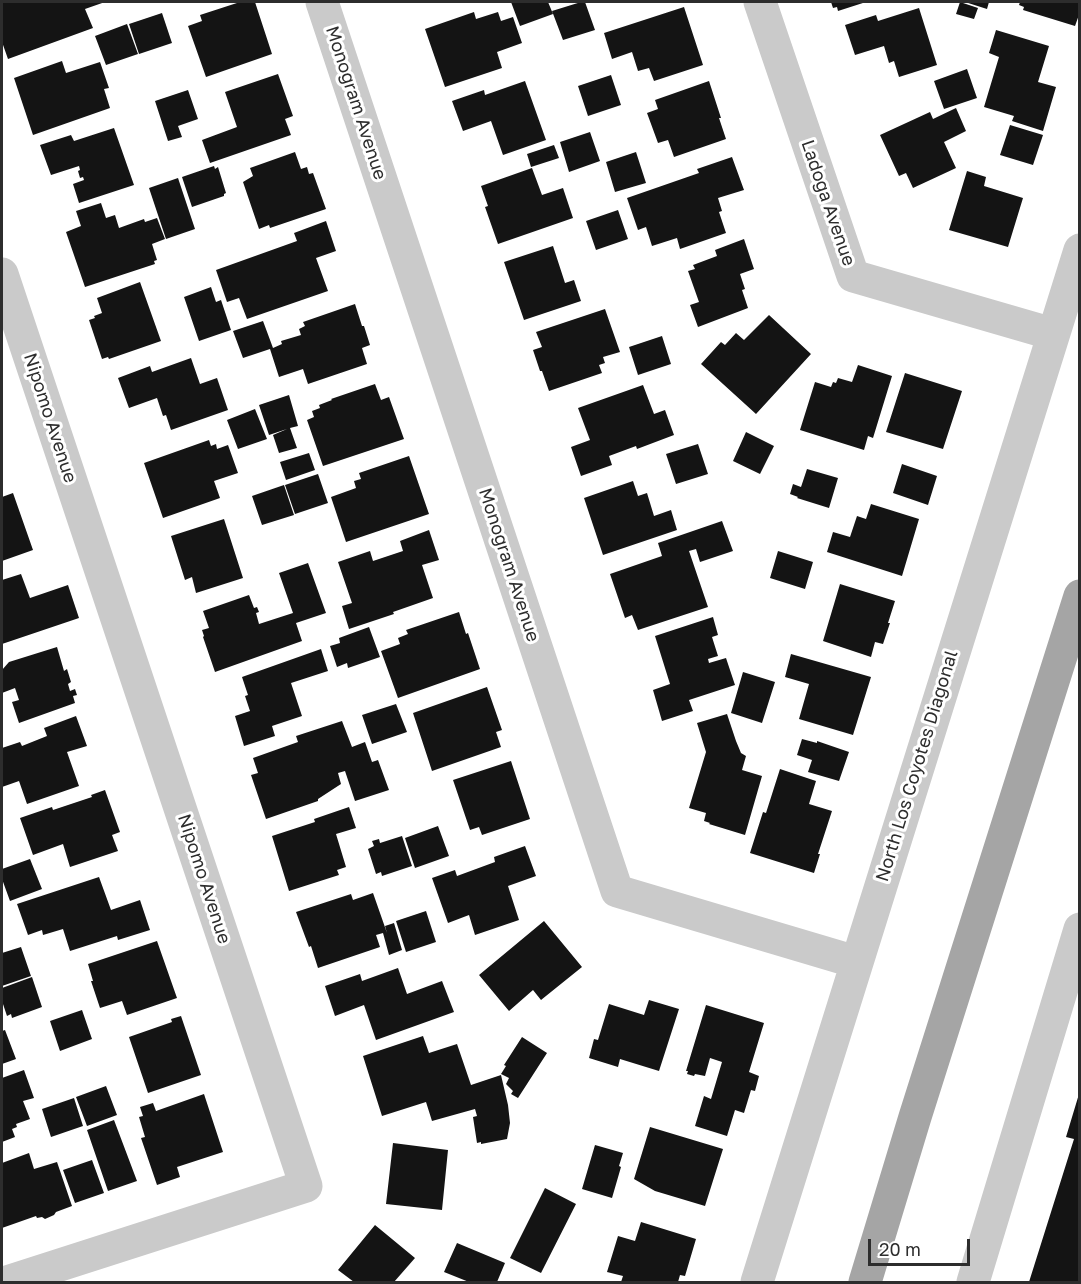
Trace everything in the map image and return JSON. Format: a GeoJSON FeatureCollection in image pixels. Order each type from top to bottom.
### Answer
{"type":"FeatureCollection","features":[{"type":"Feature","properties":{"kind":"main road"},"geometry":{"type":"LineString","coordinates":[[865,1282],[1080,596]]}},
{"type":"Feature","properties":{"kind":"street","name":"Monogram Avenue"},"geometry":{"type":"LineString","coordinates":[[322,2],[617,891],[856,962]]}},
{"type":"Feature","properties":{"kind":"street","name":"Ladoga Avenue"},"geometry":{"type":"LineString","coordinates":[[760,2],[853,276],[1053,334]]}},
{"type":"Feature","properties":{"kind":"street","name":"North Los Coyotes Diagonal"},"geometry":{"type":"LineString","coordinates":[[757,1282],[1080,250]]}},
{"type":"Feature","properties":{"kind":"street","name":"Nipomo Avenue"},"geometry":{"type":"LineString","coordinates":[[2,274],[306,1186],[7,1282]]}},
{"type":"Feature","properties":{"kind":"street"},"geometry":{"type":"LineString","coordinates":[[973,1282],[1077,949]]}},
{"type":"Feature","properties":{"kind":"building"},"geometry":{"type":"Polygon","coordinates":[[[2,2],[105,2],[85,9],[93,28],[8,59],[2,42],[2,2]]]}},
{"type":"Feature","properties":{"kind":"building"},"geometry":{"type":"Polygon","coordinates":[[[240,2],[255,2],[272,54],[206,77],[188,26],[202,21],[200,15],[240,2]]]}},
{"type":"Feature","properties":{"kind":"building"},"geometry":{"type":"Polygon","coordinates":[[[511,2],[548,2],[553,14],[520,26],[511,2]]]}},
{"type":"Feature","properties":{"kind":"building"},"geometry":{"type":"Polygon","coordinates":[[[585,2],[595,30],[563,40],[552,11],[585,2]]]}},
{"type":"Feature","properties":{"kind":"building"},"geometry":{"type":"Polygon","coordinates":[[[831,2],[866,2],[838,11],[837,7],[833,8],[831,2]]]}},
{"type":"Feature","properties":{"kind":"building"},"geometry":{"type":"Polygon","coordinates":[[[960,2],[978,8],[974,19],[956,14],[960,2]]]}},
{"type":"Feature","properties":{"kind":"building"},"geometry":{"type":"Polygon","coordinates":[[[965,2],[989,2],[987,9],[965,2]]]}},
{"type":"Feature","properties":{"kind":"building"},"geometry":{"type":"Polygon","coordinates":[[[1020,2],[1080,2],[1080,12],[1075,26],[1023,10],[1024,7],[1019,5],[1020,2]]]}},
{"type":"Feature","properties":{"kind":"building"},"geometry":{"type":"Polygon","coordinates":[[[684,7],[703,65],[654,81],[649,68],[638,71],[632,52],[612,59],[604,33],[684,7]]]}},
{"type":"Feature","properties":{"kind":"building"},"geometry":{"type":"Polygon","coordinates":[[[919,8],[937,65],[899,77],[894,61],[889,63],[884,46],[855,55],[845,25],[876,15],[878,21],[919,8]]]}},
{"type":"Feature","properties":{"kind":"building"},"geometry":{"type":"Polygon","coordinates":[[[474,12],[476,19],[498,12],[501,21],[513,17],[522,43],[497,52],[502,68],[445,87],[425,29],[474,12]]]}},
{"type":"Feature","properties":{"kind":"building"},"geometry":{"type":"Polygon","coordinates":[[[162,13],[172,43],[139,54],[129,24],[162,13]]]}},
{"type":"Feature","properties":{"kind":"building"},"geometry":{"type":"Polygon","coordinates":[[[127,24],[138,54],[106,65],[95,36],[127,24]]]}},
{"type":"Feature","properties":{"kind":"building"},"geometry":{"type":"Polygon","coordinates":[[[996,30],[1049,46],[1038,82],[1056,87],[1043,131],[1012,121],[1014,116],[984,107],[999,57],[989,53],[996,30]]]}},
{"type":"Feature","properties":{"kind":"building"},"geometry":{"type":"Polygon","coordinates":[[[62,61],[66,73],[100,62],[109,88],[104,89],[110,108],[33,135],[14,78],[62,61]]]}},
{"type":"Feature","properties":{"kind":"building"},"geometry":{"type":"Polygon","coordinates":[[[967,69],[977,98],[944,109],[934,81],[967,69]]]}},
{"type":"Feature","properties":{"kind":"building"},"geometry":{"type":"Polygon","coordinates":[[[278,74],[293,116],[285,119],[291,135],[210,163],[202,140],[237,127],[225,92],[278,74]]]}},
{"type":"Feature","properties":{"kind":"building"},"geometry":{"type":"Polygon","coordinates":[[[611,75],[621,105],[588,116],[578,86],[611,75]]]}},
{"type":"Feature","properties":{"kind":"building"},"geometry":{"type":"Polygon","coordinates":[[[525,81],[546,140],[503,155],[491,121],[463,131],[452,101],[484,90],[485,95],[525,81]]]}},
{"type":"Feature","properties":{"kind":"building"},"geometry":{"type":"Polygon","coordinates":[[[709,81],[726,139],[674,157],[668,140],[658,143],[647,113],[658,109],[655,100],[709,81]]]}},
{"type":"Feature","properties":{"kind":"building"},"geometry":{"type":"Polygon","coordinates":[[[188,90],[198,119],[178,126],[182,137],[168,141],[155,101],[188,90]]]}},
{"type":"Feature","properties":{"kind":"building"},"geometry":{"type":"Polygon","coordinates":[[[956,108],[966,131],[944,142],[956,168],[913,188],[906,173],[899,176],[880,135],[930,112],[933,119],[956,108]]]}},
{"type":"Feature","properties":{"kind":"building"},"geometry":{"type":"Polygon","coordinates":[[[1010,125],[1043,135],[1033,165],[1000,155],[1010,125]]]}},
{"type":"Feature","properties":{"kind":"building"},"geometry":{"type":"Polygon","coordinates":[[[114,128],[134,185],[79,203],[73,184],[84,180],[83,177],[80,178],[79,166],[51,175],[40,145],[71,135],[74,141],[114,128]]]}},
{"type":"Feature","properties":{"kind":"building"},"geometry":{"type":"Polygon","coordinates":[[[590,132],[600,161],[569,172],[560,142],[590,132]]]}},
{"type":"Feature","properties":{"kind":"building"},"geometry":{"type":"Polygon","coordinates":[[[554,145],[559,158],[531,167],[527,154],[554,145]]]}},
{"type":"Feature","properties":{"kind":"building"},"geometry":{"type":"Polygon","coordinates":[[[295,152],[301,169],[307,167],[309,174],[313,173],[326,209],[270,228],[269,225],[259,229],[243,182],[253,176],[250,168],[295,152]]]}},
{"type":"Feature","properties":{"kind":"building"},"geometry":{"type":"Polygon","coordinates":[[[636,152],[646,183],[615,192],[606,162],[636,152]]]}},
{"type":"Feature","properties":{"kind":"building"},"geometry":{"type":"Polygon","coordinates":[[[732,157],[744,190],[718,198],[722,211],[719,212],[726,233],[680,249],[677,238],[652,246],[646,227],[638,230],[627,198],[699,173],[697,169],[732,157]]]}},
{"type":"Feature","properties":{"kind":"building"},"geometry":{"type":"Polygon","coordinates":[[[214,166],[215,169],[218,167],[226,193],[224,196],[192,207],[182,177],[214,166]]]}},
{"type":"Feature","properties":{"kind":"building"},"geometry":{"type":"Polygon","coordinates":[[[532,168],[542,195],[563,188],[573,218],[498,244],[485,207],[488,206],[481,186],[532,168]]]}},
{"type":"Feature","properties":{"kind":"building"},"geometry":{"type":"Polygon","coordinates":[[[967,171],[986,177],[984,186],[1023,198],[1008,247],[949,230],[967,171]]]}},
{"type":"Feature","properties":{"kind":"building"},"geometry":{"type":"Polygon","coordinates":[[[178,178],[195,229],[166,239],[149,188],[178,178]]]}},
{"type":"Feature","properties":{"kind":"building"},"geometry":{"type":"Polygon","coordinates":[[[101,203],[106,218],[115,215],[119,228],[144,219],[145,222],[157,218],[165,239],[152,244],[157,260],[154,261],[155,264],[85,287],[66,232],[81,226],[76,211],[101,203]]]}},
{"type":"Feature","properties":{"kind":"building"},"geometry":{"type":"Polygon","coordinates":[[[618,210],[628,239],[596,250],[586,221],[618,210]]]}},
{"type":"Feature","properties":{"kind":"building"},"geometry":{"type":"Polygon","coordinates":[[[326,221],[336,251],[316,258],[328,291],[247,319],[239,298],[227,302],[216,270],[297,241],[294,233],[326,221]]]}},
{"type":"Feature","properties":{"kind":"building"},"geometry":{"type":"Polygon","coordinates":[[[744,239],[754,269],[740,274],[748,308],[698,327],[690,305],[699,302],[688,271],[695,269],[693,265],[717,256],[715,250],[744,239]]]}},
{"type":"Feature","properties":{"kind":"building"},"geometry":{"type":"Polygon","coordinates":[[[553,246],[565,283],[574,280],[581,301],[524,320],[504,262],[553,246]]]}},
{"type":"Feature","properties":{"kind":"building"},"geometry":{"type":"Polygon","coordinates":[[[140,282],[161,341],[109,359],[108,357],[102,359],[89,320],[102,313],[97,298],[140,282]]]}},
{"type":"Feature","properties":{"kind":"building"},"geometry":{"type":"Polygon","coordinates":[[[211,287],[216,302],[221,300],[231,330],[199,341],[184,297],[211,287]]]}},
{"type":"Feature","properties":{"kind":"building"},"geometry":{"type":"Polygon","coordinates":[[[355,304],[370,345],[362,348],[367,364],[308,384],[303,369],[279,377],[270,349],[243,358],[233,331],[263,321],[273,348],[282,344],[281,341],[301,335],[299,329],[305,326],[303,322],[355,304]]]}},
{"type":"Feature","properties":{"kind":"building"},"geometry":{"type":"Polygon","coordinates":[[[605,309],[620,352],[603,357],[605,363],[599,365],[602,373],[549,391],[533,350],[542,347],[536,332],[605,309]]]}},
{"type":"Feature","properties":{"kind":"building"},"geometry":{"type":"Polygon","coordinates":[[[769,315],[811,354],[756,414],[701,364],[721,342],[725,345],[736,333],[744,340],[769,315]]]}},
{"type":"Feature","properties":{"kind":"building"},"geometry":{"type":"Polygon","coordinates":[[[662,336],[671,364],[638,375],[629,347],[662,336]]]}},
{"type":"Feature","properties":{"kind":"building"},"geometry":{"type":"Polygon","coordinates":[[[191,358],[200,384],[217,378],[228,410],[171,430],[157,398],[129,408],[118,378],[150,366],[152,372],[191,358]]]}},
{"type":"Feature","properties":{"kind":"building"},"geometry":{"type":"Polygon","coordinates":[[[858,365],[892,376],[873,438],[868,436],[864,450],[800,430],[815,382],[831,387],[838,378],[852,382],[858,365]]]}},
{"type":"Feature","properties":{"kind":"building"},"geometry":{"type":"Polygon","coordinates":[[[905,373],[962,391],[943,449],[886,432],[905,373]]]}},
{"type":"Feature","properties":{"kind":"building"},"geometry":{"type":"Polygon","coordinates":[[[375,384],[381,400],[389,397],[404,439],[323,466],[307,420],[314,417],[312,411],[331,399],[375,384]]]}},
{"type":"Feature","properties":{"kind":"building"},"geometry":{"type":"Polygon","coordinates":[[[643,385],[654,414],[665,410],[674,435],[637,449],[636,446],[609,456],[612,465],[581,476],[571,447],[590,440],[578,408],[643,385]]]}},
{"type":"Feature","properties":{"kind":"building"},"geometry":{"type":"Polygon","coordinates":[[[289,395],[298,426],[290,428],[297,448],[279,453],[273,435],[287,429],[269,435],[259,405],[289,395]]]}},
{"type":"Feature","properties":{"kind":"building"},"geometry":{"type":"Polygon","coordinates":[[[255,409],[267,439],[238,449],[227,420],[255,409]]]}},
{"type":"Feature","properties":{"kind":"building"},"geometry":{"type":"Polygon","coordinates":[[[746,432],[774,446],[760,474],[733,461],[746,432]]]}},
{"type":"Feature","properties":{"kind":"building"},"geometry":{"type":"Polygon","coordinates":[[[209,440],[211,446],[216,444],[217,449],[228,445],[238,473],[214,481],[220,498],[163,518],[144,463],[209,440]]]}},
{"type":"Feature","properties":{"kind":"building"},"geometry":{"type":"Polygon","coordinates":[[[698,444],[708,474],[676,484],[666,454],[698,444]]]}},
{"type":"Feature","properties":{"kind":"building"},"geometry":{"type":"Polygon","coordinates":[[[309,453],[315,470],[286,480],[280,462],[309,453]]]}},
{"type":"Feature","properties":{"kind":"building"},"geometry":{"type":"Polygon","coordinates":[[[409,456],[429,514],[346,542],[331,497],[356,488],[354,481],[361,479],[359,473],[409,456]]]}},
{"type":"Feature","properties":{"kind":"building"},"geometry":{"type":"Polygon","coordinates":[[[902,464],[937,476],[928,505],[893,493],[902,464]]]}},
{"type":"Feature","properties":{"kind":"building"},"geometry":{"type":"Polygon","coordinates":[[[807,469],[838,478],[829,508],[790,494],[793,484],[801,487],[807,469]]]}},
{"type":"Feature","properties":{"kind":"building"},"geometry":{"type":"Polygon","coordinates":[[[318,474],[328,503],[295,514],[285,485],[318,474]]]}},
{"type":"Feature","properties":{"kind":"building"},"geometry":{"type":"Polygon","coordinates":[[[633,481],[638,496],[647,493],[654,516],[671,510],[677,530],[603,555],[584,498],[633,481]]]}},
{"type":"Feature","properties":{"kind":"building"},"geometry":{"type":"Polygon","coordinates":[[[284,485],[294,515],[262,525],[252,496],[284,485]]]}},
{"type":"Feature","properties":{"kind":"building"},"geometry":{"type":"Polygon","coordinates":[[[13,493],[33,550],[2,561],[2,497],[13,493]]]}},
{"type":"Feature","properties":{"kind":"building"},"geometry":{"type":"Polygon","coordinates":[[[871,504],[919,519],[902,576],[827,552],[833,532],[850,537],[857,516],[866,519],[871,504]]]}},
{"type":"Feature","properties":{"kind":"building"},"geometry":{"type":"Polygon","coordinates":[[[224,519],[243,578],[196,593],[192,577],[185,580],[171,536],[224,519]]]}},
{"type":"Feature","properties":{"kind":"building"},"geometry":{"type":"Polygon","coordinates":[[[722,521],[733,551],[700,562],[696,549],[689,551],[708,607],[638,630],[632,615],[625,618],[610,574],[662,556],[658,543],[722,521]]]}},
{"type":"Feature","properties":{"kind":"building"},"geometry":{"type":"Polygon","coordinates":[[[429,530],[439,560],[422,565],[433,598],[349,629],[342,606],[352,603],[338,562],[370,551],[373,561],[403,551],[400,541],[429,530]]]}},
{"type":"Feature","properties":{"kind":"building"},"geometry":{"type":"Polygon","coordinates":[[[778,551],[813,562],[805,589],[770,578],[778,551]]]}},
{"type":"Feature","properties":{"kind":"building"},"geometry":{"type":"Polygon","coordinates":[[[308,563],[326,613],[296,623],[302,641],[215,672],[203,637],[202,630],[209,628],[203,611],[249,595],[254,608],[257,607],[259,612],[256,613],[259,624],[293,613],[279,573],[308,563]]]}},
{"type":"Feature","properties":{"kind":"building"},"geometry":{"type":"Polygon","coordinates":[[[21,574],[30,598],[68,585],[79,618],[2,644],[2,580],[21,574]]]}},
{"type":"Feature","properties":{"kind":"building"},"geometry":{"type":"Polygon","coordinates":[[[840,584],[895,601],[883,644],[875,642],[871,657],[823,641],[840,584]]]}},
{"type":"Feature","properties":{"kind":"building"},"geometry":{"type":"Polygon","coordinates":[[[459,612],[480,669],[398,698],[381,651],[400,644],[398,638],[408,634],[406,630],[459,612]]]}},
{"type":"Feature","properties":{"kind":"building"},"geometry":{"type":"Polygon","coordinates":[[[713,617],[718,635],[712,637],[718,656],[708,659],[709,663],[726,658],[735,685],[689,700],[693,711],[662,721],[653,690],[670,684],[655,636],[713,617]]]}},
{"type":"Feature","properties":{"kind":"building"},"geometry":{"type":"Polygon","coordinates":[[[369,627],[380,657],[348,668],[347,663],[337,667],[330,646],[340,643],[339,638],[369,627]]]}},
{"type":"Feature","properties":{"kind":"building"},"geometry":{"type":"Polygon","coordinates":[[[57,647],[64,671],[67,669],[71,682],[68,684],[70,691],[75,689],[77,695],[73,696],[75,703],[19,723],[12,702],[19,700],[15,688],[2,693],[2,670],[9,662],[57,647]]]}},
{"type":"Feature","properties":{"kind":"building"},"geometry":{"type":"Polygon","coordinates":[[[321,649],[328,671],[291,683],[302,716],[272,726],[275,736],[244,746],[235,716],[250,711],[242,677],[321,649]]]}},
{"type":"Feature","properties":{"kind":"building"},"geometry":{"type":"Polygon","coordinates":[[[791,654],[871,677],[853,735],[799,719],[809,684],[785,677],[791,654]]]}},
{"type":"Feature","properties":{"kind":"building"},"geometry":{"type":"Polygon","coordinates":[[[743,672],[775,682],[762,723],[731,713],[743,672]]]}},
{"type":"Feature","properties":{"kind":"building"},"geometry":{"type":"Polygon","coordinates":[[[487,687],[502,730],[496,732],[501,747],[432,771],[413,713],[487,687]]]}},
{"type":"Feature","properties":{"kind":"building"},"geometry":{"type":"Polygon","coordinates":[[[396,704],[407,732],[372,744],[362,715],[396,704]]]}},
{"type":"Feature","properties":{"kind":"building"},"geometry":{"type":"Polygon","coordinates":[[[727,714],[741,753],[746,756],[742,770],[762,776],[745,835],[709,824],[704,821],[706,813],[689,808],[706,752],[697,723],[727,714]]]}},
{"type":"Feature","properties":{"kind":"building"},"geometry":{"type":"Polygon","coordinates":[[[76,716],[87,746],[67,752],[79,786],[27,804],[19,781],[2,787],[2,748],[20,742],[22,746],[47,736],[44,728],[76,716]]]}},
{"type":"Feature","properties":{"kind":"building"},"geometry":{"type":"Polygon","coordinates":[[[342,721],[352,747],[365,742],[372,762],[378,760],[389,790],[355,801],[345,771],[338,773],[341,784],[318,801],[266,819],[251,775],[258,773],[253,758],[298,742],[296,736],[342,721]]]}},
{"type":"Feature","properties":{"kind":"building"},"geometry":{"type":"Polygon","coordinates":[[[802,739],[817,743],[817,741],[849,752],[839,781],[808,772],[812,760],[797,755],[802,739]]]}},
{"type":"Feature","properties":{"kind":"building"},"geometry":{"type":"Polygon","coordinates":[[[511,761],[530,819],[482,835],[479,827],[470,830],[453,780],[511,761]]]}},
{"type":"Feature","properties":{"kind":"building"},"geometry":{"type":"Polygon","coordinates":[[[780,769],[816,781],[809,804],[832,811],[814,873],[750,853],[780,769]]]}},
{"type":"Feature","properties":{"kind":"building"},"geometry":{"type":"Polygon","coordinates":[[[105,790],[120,832],[112,835],[118,851],[70,867],[63,844],[33,855],[20,818],[52,807],[53,810],[92,797],[91,795],[105,790]]]}},
{"type":"Feature","properties":{"kind":"building"},"geometry":{"type":"Polygon","coordinates":[[[349,807],[356,828],[336,834],[346,867],[337,870],[339,875],[289,891],[272,836],[315,822],[314,819],[349,807]]]}},
{"type":"Feature","properties":{"kind":"building"},"geometry":{"type":"Polygon","coordinates":[[[438,826],[449,856],[415,868],[405,838],[438,826]]]}},
{"type":"Feature","properties":{"kind":"building"},"geometry":{"type":"Polygon","coordinates":[[[402,836],[412,866],[382,876],[381,872],[376,874],[368,849],[374,846],[372,841],[379,839],[380,843],[402,836]]]}},
{"type":"Feature","properties":{"kind":"building"},"geometry":{"type":"Polygon","coordinates":[[[525,846],[536,876],[508,886],[519,920],[475,935],[469,915],[448,923],[432,878],[455,870],[457,876],[495,862],[494,857],[525,846]]]}},
{"type":"Feature","properties":{"kind":"building"},"geometry":{"type":"Polygon","coordinates":[[[30,859],[42,889],[10,901],[2,879],[2,869],[30,859]]]}},
{"type":"Feature","properties":{"kind":"building"},"geometry":{"type":"Polygon","coordinates":[[[99,877],[111,910],[140,900],[150,930],[118,940],[117,936],[70,951],[63,929],[43,935],[42,930],[28,935],[17,904],[99,877]]]}},
{"type":"Feature","properties":{"kind":"building"},"geometry":{"type":"Polygon","coordinates":[[[373,893],[387,933],[385,926],[394,923],[402,950],[389,955],[383,933],[376,935],[380,947],[318,968],[296,912],[351,894],[353,900],[373,893]]]}},
{"type":"Feature","properties":{"kind":"building"},"geometry":{"type":"Polygon","coordinates":[[[426,911],[436,942],[406,952],[396,921],[426,911]]]}},
{"type":"Feature","properties":{"kind":"building"},"geometry":{"type":"Polygon","coordinates":[[[544,921],[582,967],[541,1000],[533,990],[509,1011],[479,975],[544,921]]]}},
{"type":"Feature","properties":{"kind":"building"},"geometry":{"type":"Polygon","coordinates":[[[157,941],[177,998],[127,1015],[122,1001],[100,1008],[88,964],[157,941]]]}},
{"type":"Feature","properties":{"kind":"building"},"geometry":{"type":"Polygon","coordinates":[[[21,947],[31,976],[2,986],[2,953],[21,947]]]}},
{"type":"Feature","properties":{"kind":"building"},"geometry":{"type":"Polygon","coordinates":[[[398,968],[407,994],[442,981],[454,1012],[376,1040],[364,1005],[335,1016],[325,986],[360,974],[362,981],[398,968]]]}},
{"type":"Feature","properties":{"kind":"building"},"geometry":{"type":"Polygon","coordinates":[[[32,977],[42,1007],[12,1018],[11,1014],[7,1016],[2,1001],[2,988],[32,977]]]}},
{"type":"Feature","properties":{"kind":"building"},"geometry":{"type":"Polygon","coordinates":[[[649,1000],[679,1009],[659,1071],[620,1059],[618,1067],[589,1058],[594,1039],[598,1040],[609,1004],[644,1015],[649,1000]]]}},
{"type":"Feature","properties":{"kind":"building"},"geometry":{"type":"Polygon","coordinates":[[[706,1005],[764,1023],[749,1072],[759,1076],[755,1091],[751,1090],[744,1113],[735,1110],[727,1136],[695,1126],[704,1096],[711,1099],[722,1062],[710,1058],[705,1076],[695,1074],[694,1076],[687,1074],[688,1071],[686,1071],[706,1005]]]}},
{"type":"Feature","properties":{"kind":"building"},"geometry":{"type":"Polygon","coordinates":[[[82,1010],[92,1039],[60,1051],[50,1021],[82,1010]]]}},
{"type":"Feature","properties":{"kind":"building"},"geometry":{"type":"Polygon","coordinates":[[[181,1016],[201,1075],[148,1093],[129,1037],[172,1022],[171,1019],[181,1016]]]}},
{"type":"Feature","properties":{"kind":"building"},"geometry":{"type":"Polygon","coordinates":[[[5,1030],[16,1059],[2,1064],[2,1031],[5,1030]]]}},
{"type":"Feature","properties":{"kind":"building"},"geometry":{"type":"Polygon","coordinates":[[[423,1036],[429,1053],[457,1044],[471,1085],[501,1075],[510,1123],[507,1139],[477,1143],[473,1117],[477,1116],[475,1109],[432,1121],[426,1102],[382,1116],[363,1056],[423,1036]]]}},
{"type":"Feature","properties":{"kind":"building"},"geometry":{"type":"Polygon","coordinates":[[[522,1037],[547,1053],[518,1098],[511,1094],[513,1091],[506,1084],[509,1078],[501,1074],[506,1066],[504,1065],[522,1037]]]}},
{"type":"Feature","properties":{"kind":"building"},"geometry":{"type":"Polygon","coordinates":[[[24,1070],[34,1098],[23,1101],[30,1119],[16,1124],[17,1127],[12,1129],[15,1137],[2,1142],[2,1078],[24,1070]]]}},
{"type":"Feature","properties":{"kind":"building"},"geometry":{"type":"Polygon","coordinates":[[[106,1086],[117,1115],[87,1126],[76,1097],[106,1086]]]}},
{"type":"Feature","properties":{"kind":"building"},"geometry":{"type":"Polygon","coordinates":[[[204,1094],[223,1152],[177,1167],[180,1177],[157,1185],[141,1138],[145,1137],[139,1117],[143,1116],[140,1107],[153,1103],[156,1111],[204,1094]]]}},
{"type":"Feature","properties":{"kind":"building"},"geometry":{"type":"Polygon","coordinates":[[[1079,1094],[1080,1282],[1029,1282],[1074,1139],[1066,1137],[1079,1094]]]}},
{"type":"Feature","properties":{"kind":"building"},"geometry":{"type":"Polygon","coordinates":[[[74,1098],[83,1126],[51,1137],[42,1109],[74,1098]]]}},
{"type":"Feature","properties":{"kind":"building"},"geometry":{"type":"Polygon","coordinates":[[[114,1120],[137,1181],[108,1191],[87,1130],[114,1120]]]}},
{"type":"Feature","properties":{"kind":"building"},"geometry":{"type":"Polygon","coordinates":[[[650,1127],[723,1149],[705,1206],[655,1191],[634,1179],[650,1127]]]}},
{"type":"Feature","properties":{"kind":"building"},"geometry":{"type":"Polygon","coordinates":[[[393,1143],[448,1150],[442,1210],[386,1204],[393,1143]]]}},
{"type":"Feature","properties":{"kind":"building"},"geometry":{"type":"Polygon","coordinates":[[[595,1145],[623,1153],[612,1198],[582,1189],[595,1145]]]}},
{"type":"Feature","properties":{"kind":"building"},"geometry":{"type":"Polygon","coordinates":[[[29,1153],[34,1169],[57,1162],[72,1206],[45,1219],[36,1216],[2,1228],[2,1163],[29,1153]]]}},
{"type":"Feature","properties":{"kind":"building"},"geometry":{"type":"Polygon","coordinates":[[[92,1160],[104,1193],[75,1203],[63,1170],[92,1160]]]}},
{"type":"Feature","properties":{"kind":"building"},"geometry":{"type":"Polygon","coordinates":[[[545,1188],[576,1204],[541,1273],[510,1258],[545,1188]]]}},
{"type":"Feature","properties":{"kind":"building"},"geometry":{"type":"Polygon","coordinates":[[[641,1222],[696,1239],[685,1276],[680,1275],[678,1282],[621,1282],[623,1276],[607,1272],[618,1236],[635,1241],[641,1222]]]}},
{"type":"Feature","properties":{"kind":"building"},"geometry":{"type":"Polygon","coordinates":[[[375,1225],[415,1258],[394,1282],[354,1282],[338,1270],[375,1225]]]}},
{"type":"Feature","properties":{"kind":"building"},"geometry":{"type":"Polygon","coordinates":[[[457,1243],[505,1263],[497,1282],[469,1282],[444,1272],[457,1243]]]}}]}
